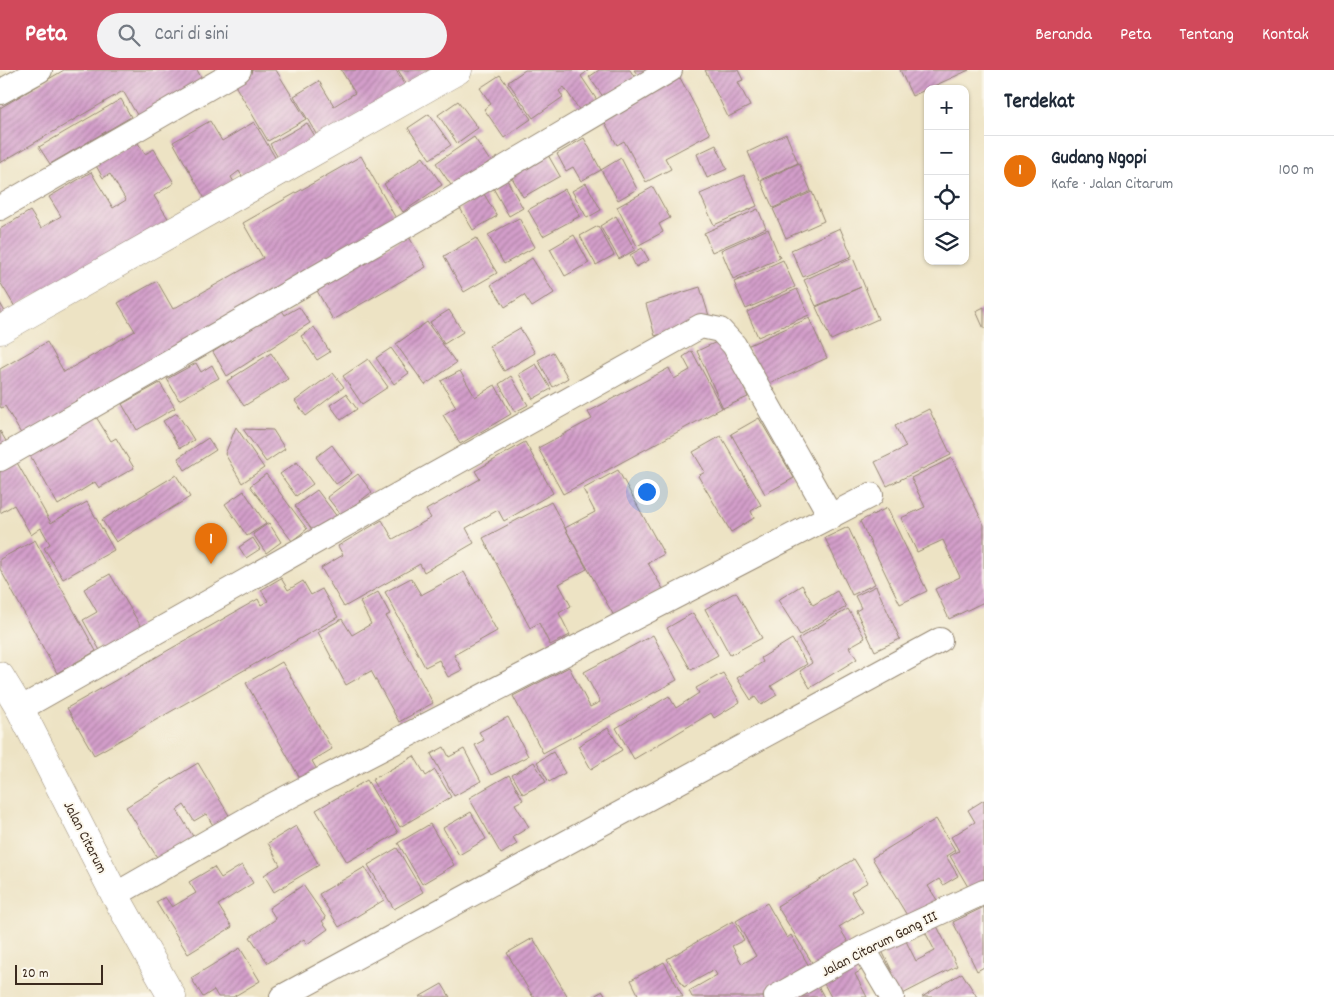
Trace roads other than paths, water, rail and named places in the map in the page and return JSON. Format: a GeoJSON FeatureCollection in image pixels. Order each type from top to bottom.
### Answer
{"type":"FeatureCollection","features":[{"type":"Feature","properties":{"kind":"main road"},"geometry":{"type":"LineString","coordinates":[[0,330],[458,70]]}},
{"type":"Feature","properties":{"kind":"main road","name":"Jalan Citarum"},"geometry":{"type":"LineString","coordinates":[[0,676],[20,709],[115,895],[172,997]]}},
{"type":"Feature","properties":{"kind":"street"},"geometry":{"type":"LineString","coordinates":[[0,92],[40,70]]}},
{"type":"Feature","properties":{"kind":"street"},"geometry":{"type":"LineString","coordinates":[[0,208],[239,70]]}},
{"type":"Feature","properties":{"kind":"street"},"geometry":{"type":"LineString","coordinates":[[0,458],[448,201],[670,70]]}},
{"type":"Feature","properties":{"kind":"street"},"geometry":{"type":"LineString","coordinates":[[20,709],[397,495],[701,326],[720,330],[734,345],[831,517]]}},
{"type":"Feature","properties":{"kind":"street"},"geometry":{"type":"LineString","coordinates":[[115,895],[265,809],[871,495]]}},
{"type":"Feature","properties":{"kind":"street"},"geometry":{"type":"LineString","coordinates":[[282,997],[940,640]]}},
{"type":"Feature","properties":{"kind":"street","name":"Jalan Citarum Gang III"},"geometry":{"type":"LineString","coordinates":[[776,997],[863,948],[984,892]]}},
{"type":"Feature","properties":{"kind":"street"},"geometry":{"type":"LineString","coordinates":[[863,948],[892,997]]}},
{"type":"Feature","properties":{"kind":"place","name":"Gudang Ngopi"},"geometry":{"type":"Point","coordinates":[211,564]}}]}
